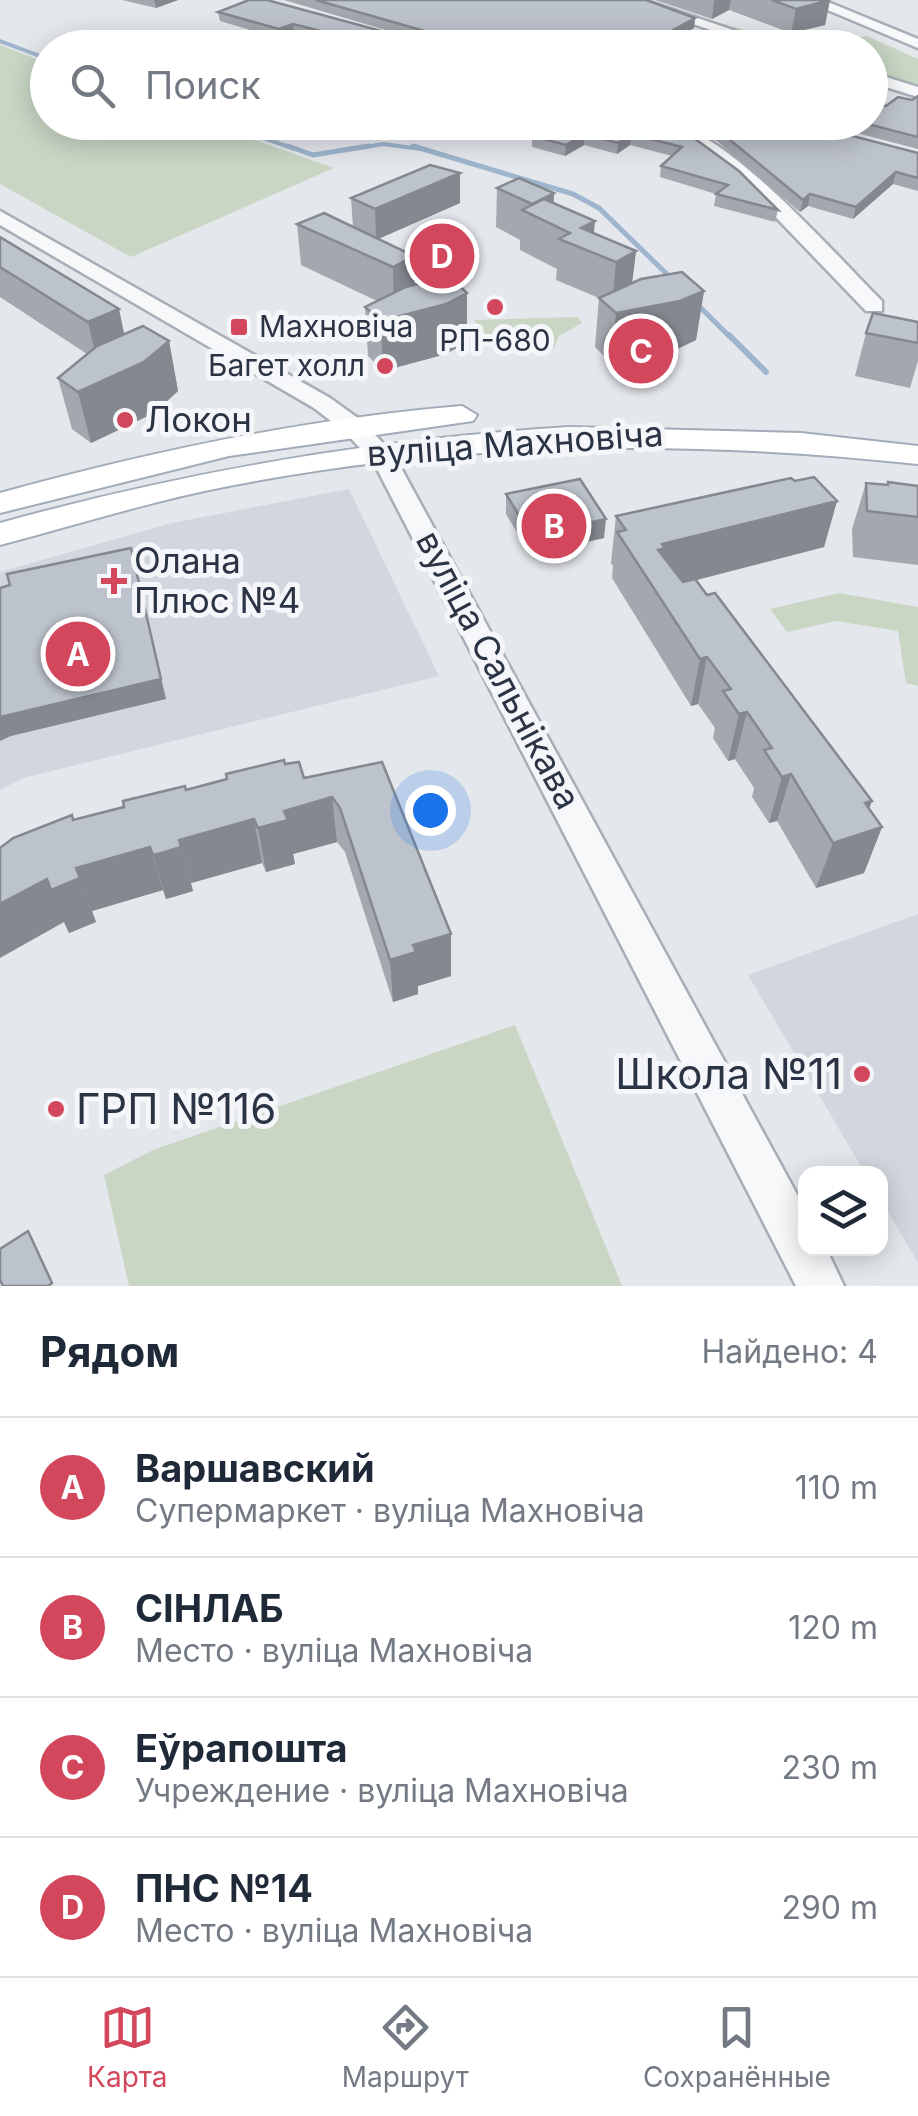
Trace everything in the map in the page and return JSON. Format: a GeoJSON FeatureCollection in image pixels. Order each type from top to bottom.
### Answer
{"type":"FeatureCollection","features":[{"type":"Feature","properties":{"kind":"main road","name":"вуліца Махновіча"},"geometry":{"type":"LineString","coordinates":[[0,534],[467,414],[607,409],[763,416],[918,434]]}},
{"type":"Feature","properties":{"kind":"main road","name":"вуліца Махновіча"},"geometry":{"type":"LineString","coordinates":[[0,502],[155,464],[365,438],[684,433],[918,455]]}},
{"type":"Feature","properties":{"kind":"street"},"geometry":{"type":"LineString","coordinates":[[630,0],[723,30]]}},
{"type":"Feature","properties":{"kind":"street"},"geometry":{"type":"LineString","coordinates":[[811,0],[884,30]]}},
{"type":"Feature","properties":{"kind":"street"},"geometry":{"type":"LineString","coordinates":[[827,0],[918,36]]}},
{"type":"Feature","properties":{"kind":"street"},"geometry":{"type":"LineString","coordinates":[[888,32],[918,44]]}},
{"type":"Feature","properties":{"kind":"street"},"geometry":{"type":"LineString","coordinates":[[888,83],[918,92]]}},
{"type":"Feature","properties":{"kind":"street"},"geometry":{"type":"LineString","coordinates":[[695,140],[746,176],[874,306]]}},
{"type":"Feature","properties":{"kind":"street","name":"вуліца Сальнікава"},"geometry":{"type":"LineString","coordinates":[[0,218],[322,403],[365,438],[397,478],[821,1286]]}},
{"type":"Feature","properties":{"kind":"shaded area"},"geometry":{"type":"Polygon","coordinates":[[[349,489],[439,676],[23,778],[0,790],[0,572],[172,523],[349,489]]]}},
{"type":"Feature","properties":{"kind":"shaded area","name":"Школа №11"},"geometry":{"type":"Polygon","coordinates":[[[918,914],[918,1263],[888,1212],[888,1166],[861,1166],[748,975],[918,914]]]}},
{"type":"Feature","properties":{"kind":"green space"},"geometry":{"type":"Polygon","coordinates":[[[641,0],[745,30],[737,30],[641,0]]]}},
{"type":"Feature","properties":{"kind":"green space"},"geometry":{"type":"Polygon","coordinates":[[[0,45],[30,56],[30,140],[255,140],[334,168],[131,257],[0,184],[0,45]]]}},
{"type":"Feature","properties":{"kind":"green space"},"geometry":{"type":"Polygon","coordinates":[[[888,45],[918,59],[918,88],[888,78],[888,45]]]}},
{"type":"Feature","properties":{"kind":"green space"},"geometry":{"type":"Polygon","coordinates":[[[578,317],[582,323],[559,336],[554,348],[500,351],[474,320],[578,317]]]}},
{"type":"Feature","properties":{"kind":"green space"},"geometry":{"type":"Polygon","coordinates":[[[839,593],[918,607],[918,686],[906,683],[898,631],[836,621],[787,632],[770,609],[839,593]]]}},
{"type":"Feature","properties":{"kind":"green space"},"geometry":{"type":"Polygon","coordinates":[[[515,1025],[622,1286],[129,1286],[104,1175],[153,1150],[515,1025]]]}},
{"type":"Feature","properties":{"kind":"building"},"geometry":{"type":"Polygon","coordinates":[[[249,0],[267,0],[377,30],[317,30],[293,24],[279,29],[218,12],[249,0]]]}},
{"type":"Feature","properties":{"kind":"building"},"geometry":{"type":"Polygon","coordinates":[[[316,0],[646,0],[695,18],[673,30],[421,30],[316,0]]]}},
{"type":"Feature","properties":{"kind":"building"},"geometry":{"type":"Polygon","coordinates":[[[772,0],[830,0],[796,9],[772,0]]]}},
{"type":"Feature","properties":{"kind":"building"},"geometry":{"type":"Polygon","coordinates":[[[918,96],[918,137],[888,129],[888,104],[898,97],[912,100],[918,96]]]}},
{"type":"Feature","properties":{"kind":"building"},"geometry":{"type":"Polygon","coordinates":[[[547,140],[574,140],[566,145],[547,140]]]}},
{"type":"Feature","properties":{"kind":"building"},"geometry":{"type":"Polygon","coordinates":[[[655,140],[697,140],[739,171],[778,210],[716,194],[728,185],[661,166],[682,147],[655,140]]]}},
{"type":"Feature","properties":{"kind":"building"},"geometry":{"type":"Polygon","coordinates":[[[730,140],[868,140],[918,153],[918,178],[896,172],[856,207],[810,194],[803,200],[730,140]]]}},
{"type":"Feature","properties":{"kind":"building"},"geometry":{"type":"Polygon","coordinates":[[[430,165],[460,173],[375,209],[351,198],[430,165]]]}},
{"type":"Feature","properties":{"kind":"building"},"geometry":{"type":"Polygon","coordinates":[[[519,178],[554,193],[532,204],[497,188],[519,178]]]}},
{"type":"Feature","properties":{"kind":"building"},"geometry":{"type":"Polygon","coordinates":[[[544,199],[595,221],[581,228],[636,251],[616,262],[559,239],[570,233],[522,210],[544,199]]]}},
{"type":"Feature","properties":{"kind":"building"},"geometry":{"type":"Polygon","coordinates":[[[324,213],[414,256],[393,267],[297,224],[324,213]]]}},
{"type":"Feature","properties":{"kind":"building"},"geometry":{"type":"Polygon","coordinates":[[[0,237],[119,309],[88,322],[0,267],[0,237]]]}},
{"type":"Feature","properties":{"kind":"building"},"geometry":{"type":"Polygon","coordinates":[[[682,272],[704,291],[680,301],[616,313],[599,298],[641,279],[682,272]]]}},
{"type":"Feature","properties":{"kind":"building"},"geometry":{"type":"Polygon","coordinates":[[[449,276],[467,293],[446,304],[381,321],[365,307],[406,287],[449,276]]]}},
{"type":"Feature","properties":{"kind":"building"},"geometry":{"type":"Polygon","coordinates":[[[873,313],[918,322],[918,343],[866,333],[873,313]]]}},
{"type":"Feature","properties":{"kind":"building"},"geometry":{"type":"Polygon","coordinates":[[[143,326],[169,341],[144,362],[78,392],[58,378],[97,346],[143,326]]]}},
{"type":"Feature","properties":{"kind":"building"},"geometry":{"type":"Polygon","coordinates":[[[814,477],[837,501],[662,544],[665,548],[658,550],[683,582],[695,579],[707,595],[715,593],[872,801],[865,803],[882,827],[833,843],[791,774],[782,777],[764,750],[772,748],[747,712],[739,714],[723,691],[731,689],[707,657],[700,659],[617,532],[626,530],[616,516],[791,478],[795,481],[814,477]]]}},
{"type":"Feature","properties":{"kind":"building"},"geometry":{"type":"Polygon","coordinates":[[[580,479],[606,519],[531,535],[506,494],[580,479]]]}},
{"type":"Feature","properties":{"kind":"building"},"geometry":{"type":"Polygon","coordinates":[[[866,483],[918,486],[918,517],[867,511],[866,483]]]}},
{"type":"Feature","properties":{"kind":"building"},"geometry":{"type":"Polygon","coordinates":[[[131,548],[161,679],[0,717],[0,588],[10,585],[7,574],[131,548]]]}},
{"type":"Feature","properties":{"kind":"building"},"geometry":{"type":"Polygon","coordinates":[[[284,760],[285,764],[299,762],[304,778],[382,762],[451,934],[413,945],[416,952],[390,960],[340,808],[332,797],[284,811],[288,820],[258,828],[254,819],[179,840],[181,847],[165,852],[153,855],[150,847],[76,868],[80,878],[51,890],[47,879],[0,904],[0,848],[13,838],[72,815],[73,820],[124,807],[123,801],[185,786],[186,790],[227,779],[226,774],[284,760]]]}},
{"type":"Feature","properties":{"kind":"building"},"geometry":{"type":"Polygon","coordinates":[[[28,1231],[52,1283],[3,1286],[0,1249],[28,1231]]]}},
{"type":"Feature","properties":{"kind":"waterway"},"geometry":{"type":"LineString","coordinates":[[0,41],[30,52]]}},
{"type":"Feature","properties":{"kind":"waterway"},"geometry":{"type":"LineString","coordinates":[[269,140],[295,149]]}},
{"type":"Feature","properties":{"kind":"waterway"},"geometry":{"type":"LineString","coordinates":[[353,149],[383,144],[421,149]]}},
{"type":"Feature","properties":{"kind":"waterway"},"geometry":{"type":"LineString","coordinates":[[288,146],[313,155],[369,146]]}},
{"type":"Feature","properties":{"kind":"waterway"},"geometry":{"type":"LineString","coordinates":[[413,146],[573,194],[599,208],[674,281]]}},
{"type":"Feature","properties":{"kind":"waterway"},"geometry":{"type":"LineString","coordinates":[[694,301],[731,338]]}},
{"type":"Feature","properties":{"kind":"waterway"},"geometry":{"type":"LineString","coordinates":[[729,335],[766,372]]}},
{"type":"Feature","properties":{"kind":"place","name":"ПНС №14"},"geometry":{"type":"Point","coordinates":[442,256]}},
{"type":"Feature","properties":{"kind":"place","name":"РП-680"},"geometry":{"type":"Point","coordinates":[495,307]}},
{"type":"Feature","properties":{"kind":"place","name":"Махновіча"},"geometry":{"type":"Point","coordinates":[239,327]}},
{"type":"Feature","properties":{"kind":"place","name":"Еўрапошта"},"geometry":{"type":"Point","coordinates":[641,351]}},
{"type":"Feature","properties":{"kind":"place","name":"Багет холл"},"geometry":{"type":"Point","coordinates":[385,366]}},
{"type":"Feature","properties":{"kind":"place","name":"Локон"},"geometry":{"type":"Point","coordinates":[125,420]}},
{"type":"Feature","properties":{"kind":"place","name":"СІНЛАБ"},"geometry":{"type":"Point","coordinates":[554,526]}},
{"type":"Feature","properties":{"kind":"place","name":"Олана Плюс №4"},"geometry":{"type":"Point","coordinates":[114,581]}},
{"type":"Feature","properties":{"kind":"place","name":"Варшавский"},"geometry":{"type":"Point","coordinates":[78,654]}},
{"type":"Feature","properties":{"kind":"place","name":"Школа №11"},"geometry":{"type":"Point","coordinates":[862,1074]}},
{"type":"Feature","properties":{"kind":"place","name":"ГРП №116"},"geometry":{"type":"Point","coordinates":[56,1109]}}]}
